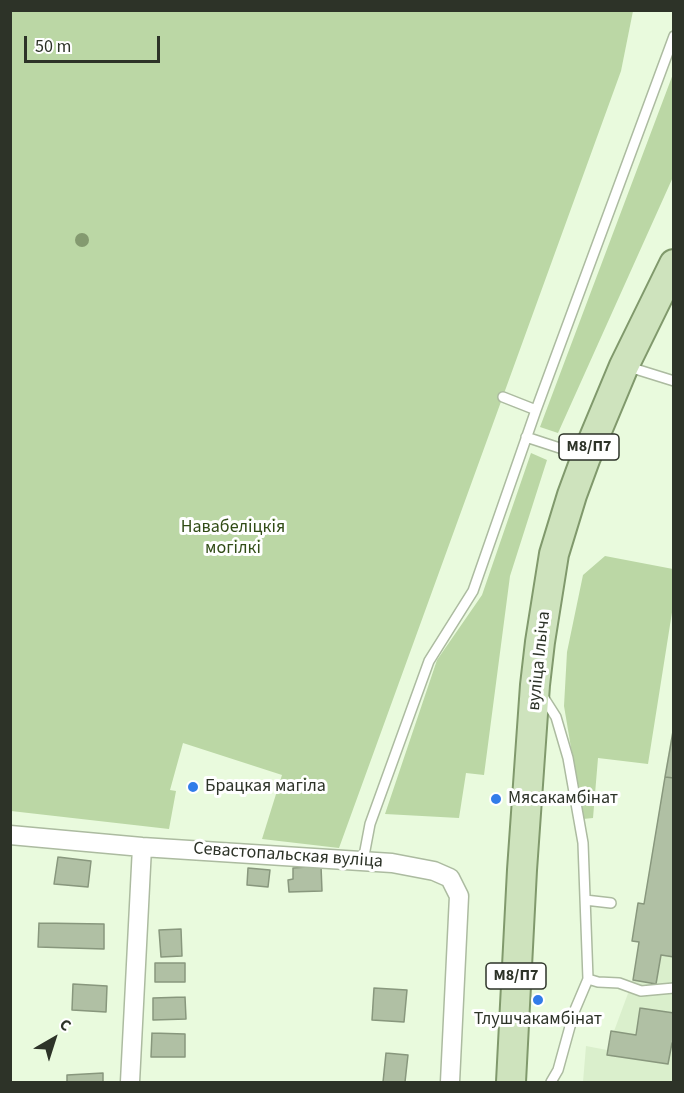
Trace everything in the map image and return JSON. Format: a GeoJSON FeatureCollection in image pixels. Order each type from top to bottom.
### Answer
{"type":"FeatureCollection","features":[{"type":"Feature","properties":{"kind":"main road","name":"вуліца Ільіча"},"geometry":{"type":"LineString","coordinates":[[510,1083],[535,684],[555,554],[586,456],[624,366],[674,264]]}},
{"type":"Feature","properties":{"kind":"street","name":"Севастопальская вуліца"},"geometry":{"type":"LineString","coordinates":[[10,835],[142,847],[392,863],[434,871],[450,878],[459,896],[450,1083]]}},
{"type":"Feature","properties":{"kind":"street"},"geometry":{"type":"LineString","coordinates":[[130,1083],[142,847]]}},
{"type":"Feature","properties":{"kind":"lane"},"geometry":{"type":"LineString","coordinates":[[363,861],[370,824],[429,661],[473,591],[526,437],[674,36]]}},
{"type":"Feature","properties":{"kind":"lane"},"geometry":{"type":"LineString","coordinates":[[624,366],[674,381]]}},
{"type":"Feature","properties":{"kind":"lane"},"geometry":{"type":"LineString","coordinates":[[503,397],[536,410]]}},
{"type":"Feature","properties":{"kind":"lane"},"geometry":{"type":"LineString","coordinates":[[526,437],[586,456]]}},
{"type":"Feature","properties":{"kind":"lane"},"geometry":{"type":"LineString","coordinates":[[535,684],[556,717],[568,759],[583,843],[588,979],[574,1012],[558,1070],[551,1083]]}},
{"type":"Feature","properties":{"kind":"lane"},"geometry":{"type":"LineString","coordinates":[[585,900],[611,903]]}},
{"type":"Feature","properties":{"kind":"lane"},"geometry":{"type":"LineString","coordinates":[[588,979],[619,983],[641,990],[674,988]]}},
{"type":"Feature","properties":{"kind":"shaded area"},"geometry":{"type":"Polygon","coordinates":[[[673,725],[673,1082],[583,1082],[586,1046],[607,1050],[633,980],[639,942],[632,941],[638,903],[644,903],[673,725]]]}},
{"type":"Feature","properties":{"kind":"green space","name":"Навабеліцкія могілкі"},"geometry":{"type":"Polygon","coordinates":[[[11,11],[633,11],[621,71],[339,848],[262,839],[282,775],[183,743],[170,790],[176,791],[169,829],[11,811],[11,11]]]}},
{"type":"Feature","properties":{"kind":"green space"},"geometry":{"type":"Polygon","coordinates":[[[673,74],[673,177],[558,433],[540,427],[673,74]]]}},
{"type":"Feature","properties":{"kind":"green space"},"geometry":{"type":"Polygon","coordinates":[[[531,453],[547,460],[510,576],[484,775],[466,773],[459,818],[385,814],[437,660],[482,595],[531,453]]]}},
{"type":"Feature","properties":{"kind":"green space"},"geometry":{"type":"Polygon","coordinates":[[[605,556],[673,569],[673,606],[648,764],[598,758],[593,818],[583,819],[564,706],[567,652],[583,575],[605,556]]]}},
{"type":"Feature","properties":{"kind":"building"},"geometry":{"type":"Polygon","coordinates":[[[674,726],[674,778],[665,777],[674,726]]]}},
{"type":"Feature","properties":{"kind":"building"},"geometry":{"type":"Polygon","coordinates":[[[665,777],[674,778],[674,957],[661,955],[656,984],[633,980],[639,942],[632,941],[638,903],[644,904],[665,777]]]}},
{"type":"Feature","properties":{"kind":"building"},"geometry":{"type":"Polygon","coordinates":[[[58,857],[91,861],[88,887],[54,884],[58,857]]]}},
{"type":"Feature","properties":{"kind":"building"},"geometry":{"type":"Polygon","coordinates":[[[321,866],[322,891],[289,892],[288,880],[293,879],[293,868],[321,866]]]}},
{"type":"Feature","properties":{"kind":"building"},"geometry":{"type":"Polygon","coordinates":[[[248,868],[270,870],[268,887],[247,885],[248,868]]]}},
{"type":"Feature","properties":{"kind":"building"},"geometry":{"type":"Polygon","coordinates":[[[39,923],[104,924],[104,949],[38,947],[39,923]]]}},
{"type":"Feature","properties":{"kind":"building"},"geometry":{"type":"Polygon","coordinates":[[[181,929],[182,956],[161,957],[159,930],[181,929]]]}},
{"type":"Feature","properties":{"kind":"building"},"geometry":{"type":"Polygon","coordinates":[[[155,963],[185,963],[185,982],[155,982],[155,963]]]}},
{"type":"Feature","properties":{"kind":"building"},"geometry":{"type":"Polygon","coordinates":[[[73,984],[107,986],[106,1012],[72,1010],[73,984]]]}},
{"type":"Feature","properties":{"kind":"building"},"geometry":{"type":"Polygon","coordinates":[[[374,988],[407,990],[404,1022],[372,1020],[374,988]]]}},
{"type":"Feature","properties":{"kind":"building"},"geometry":{"type":"Polygon","coordinates":[[[185,997],[186,1019],[153,1020],[153,998],[185,997]]]}},
{"type":"Feature","properties":{"kind":"building"},"geometry":{"type":"Polygon","coordinates":[[[640,1008],[674,1013],[674,1043],[672,1043],[668,1064],[607,1055],[611,1031],[636,1035],[640,1008]]]}},
{"type":"Feature","properties":{"kind":"building"},"geometry":{"type":"Polygon","coordinates":[[[152,1033],[185,1034],[185,1057],[151,1057],[152,1033]]]}},
{"type":"Feature","properties":{"kind":"building"},"geometry":{"type":"Polygon","coordinates":[[[386,1053],[408,1055],[405,1082],[383,1082],[386,1053]]]}},
{"type":"Feature","properties":{"kind":"building"},"geometry":{"type":"Polygon","coordinates":[[[103,1073],[103,1082],[67,1082],[67,1075],[103,1073]]]}},
{"type":"Feature","properties":{"kind":"place","name":"Брацкая магіла"},"geometry":{"type":"Point","coordinates":[193,787]}},
{"type":"Feature","properties":{"kind":"place","name":"Мясакамбінат"},"geometry":{"type":"Point","coordinates":[496,799]}},
{"type":"Feature","properties":{"kind":"place","name":"Тлушчакамбінат"},"geometry":{"type":"Point","coordinates":[538,1000]}}]}
